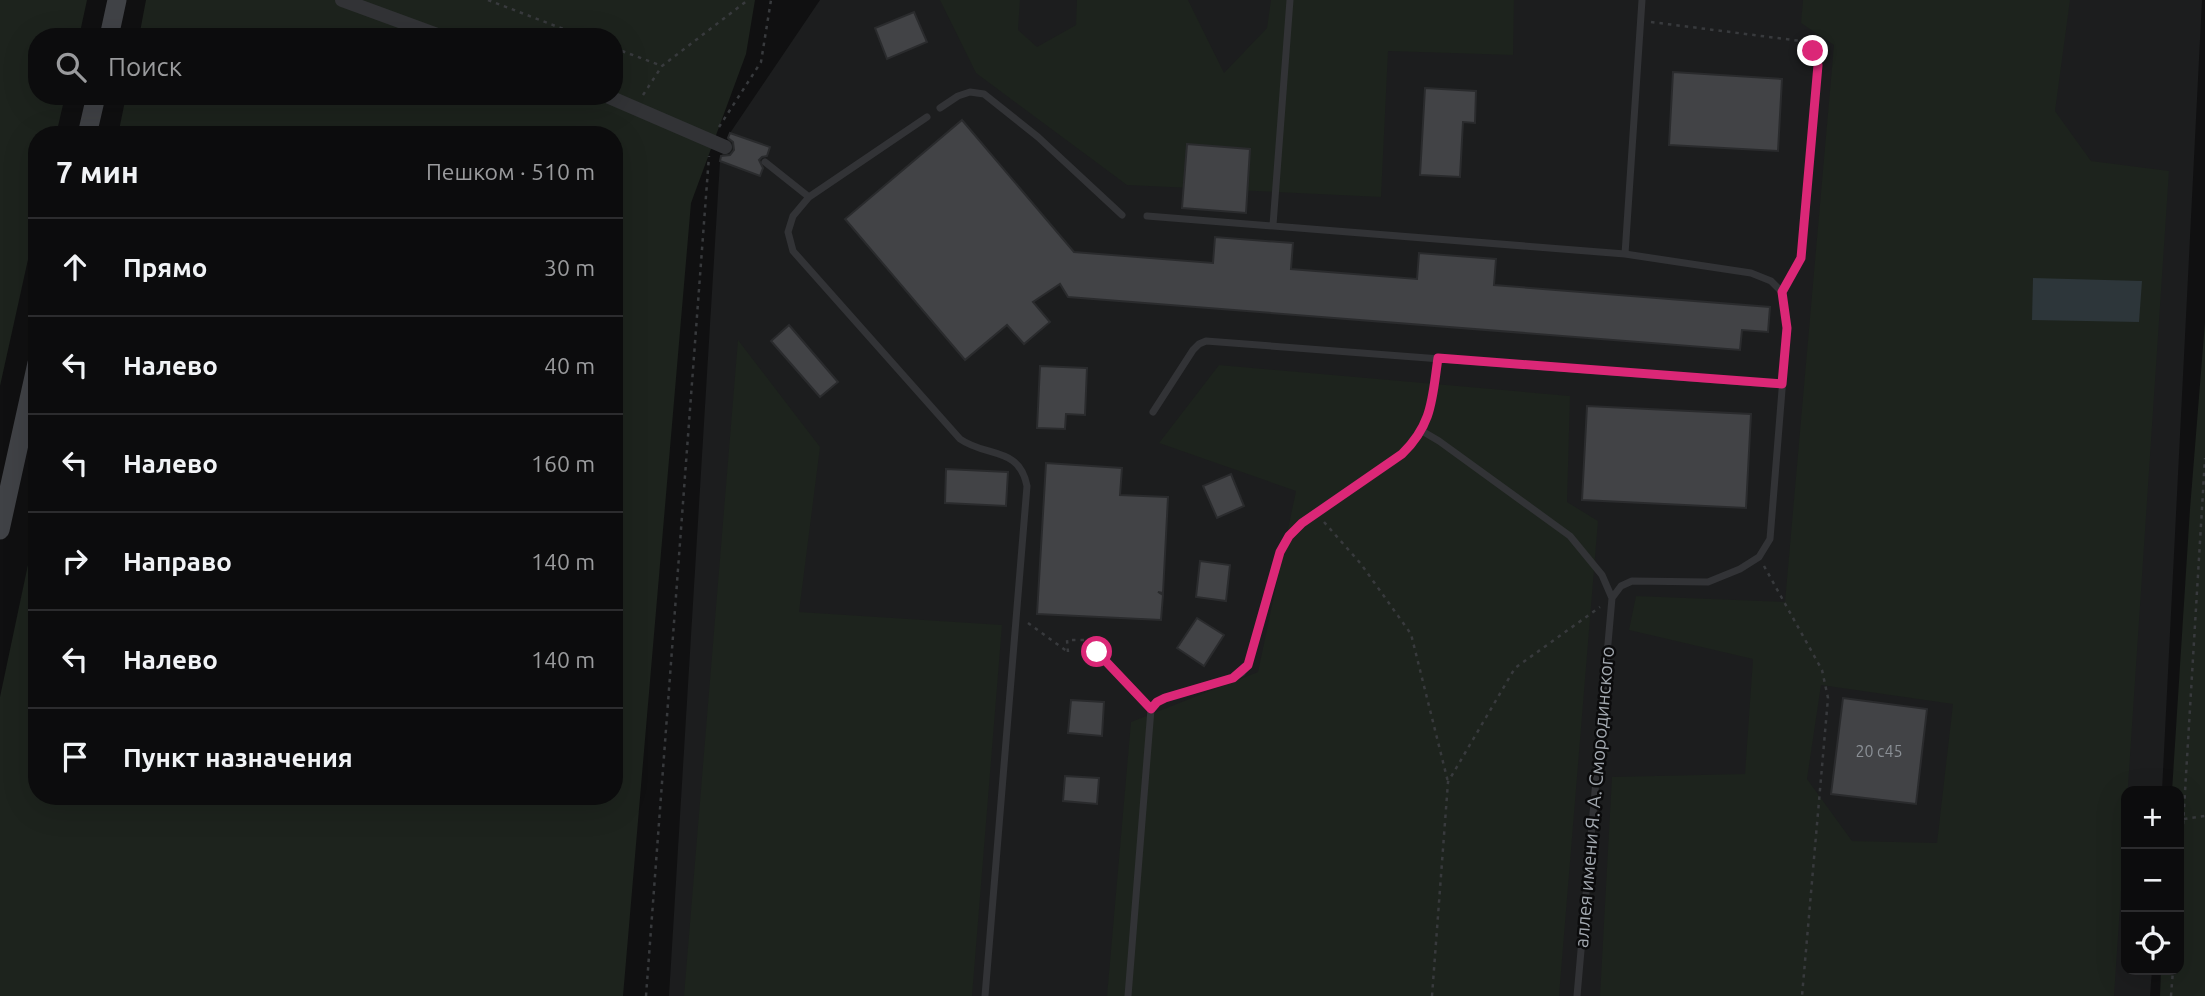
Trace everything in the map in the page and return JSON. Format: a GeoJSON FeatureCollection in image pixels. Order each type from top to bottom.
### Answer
{"type":"FeatureCollection","features":[{"type":"Feature","properties":{"kind":"main road"},"geometry":{"type":"LineString","coordinates":[[111,28],[117,0]]}},
{"type":"Feature","properties":{"kind":"main road"},"geometry":{"type":"LineString","coordinates":[[89,126],[94,105]]}},
{"type":"Feature","properties":{"kind":"main road"},"geometry":{"type":"LineString","coordinates":[[0,530],[28,404]]}},
{"type":"Feature","properties":{"kind":"street"},"geometry":{"type":"LineString","coordinates":[[342,0],[418,28]]}},
{"type":"Feature","properties":{"kind":"street"},"geometry":{"type":"LineString","coordinates":[[623,103],[725,147]]}},
{"type":"Feature","properties":{"kind":"lane"},"geometry":{"type":"LineString","coordinates":[[1273,225],[1290,0]]}},
{"type":"Feature","properties":{"kind":"lane"},"geometry":{"type":"LineString","coordinates":[[1625,254],[1642,0]]}},
{"type":"Feature","properties":{"kind":"lane"},"geometry":{"type":"LineString","coordinates":[[940,108],[958,96],[970,92],[984,94],[1038,137],[1122,215]]}},
{"type":"Feature","properties":{"kind":"lane"},"geometry":{"type":"LineString","coordinates":[[927,117],[809,197],[793,216],[788,232],[793,251],[960,439],[971,447],[1016,462],[1024,471],[1027,486],[985,996]]}},
{"type":"Feature","properties":{"kind":"lane"},"geometry":{"type":"LineString","coordinates":[[765,162],[809,197]]}},
{"type":"Feature","properties":{"kind":"lane"},"geometry":{"type":"LineString","coordinates":[[1147,216],[1625,254],[1751,272],[1771,281],[1782,292],[1787,328],[1770,539],[1759,556],[1740,569],[1708,582],[1632,580],[1620,586],[1612,598]]}},
{"type":"Feature","properties":{"kind":"lane"},"geometry":{"type":"LineString","coordinates":[[1153,412],[1193,350],[1206,341],[1782,384]]}},
{"type":"Feature","properties":{"kind":"lane"},"geometry":{"type":"LineString","coordinates":[[1128,996],[1151,709],[1165,698],[1233,678],[1248,665],[1280,552],[1289,536],[1316,513],[1402,454],[1422,430],[1430,411],[1438,358]]}},
{"type":"Feature","properties":{"kind":"lane"},"geometry":{"type":"LineString","coordinates":[[1422,430],[1570,536],[1602,575],[1612,598]]}},
{"type":"Feature","properties":{"kind":"lane","name":"аллея имени Я. А. Смородинского"},"geometry":{"type":"LineString","coordinates":[[1577,996],[1612,598]]}},
{"type":"Feature","properties":{"kind":"path"},"geometry":{"type":"LineString","coordinates":[[488,0],[561,28]]}},
{"type":"Feature","properties":{"kind":"path"},"geometry":{"type":"LineString","coordinates":[[634,108],[662,66],[748,0]]}},
{"type":"Feature","properties":{"kind":"path"},"geometry":{"type":"LineString","coordinates":[[646,996],[710,141],[761,62],[771,0]]}},
{"type":"Feature","properties":{"kind":"path"},"geometry":{"type":"LineString","coordinates":[[1641,21],[1801,41],[1813,51],[1818,65],[1801,258],[1782,292]]}},
{"type":"Feature","properties":{"kind":"path"},"geometry":{"type":"LineString","coordinates":[[623,51],[662,66]]}},
{"type":"Feature","properties":{"kind":"path"},"geometry":{"type":"LineString","coordinates":[[2205,458],[2184,818],[2205,816]]}},
{"type":"Feature","properties":{"kind":"path"},"geometry":{"type":"LineString","coordinates":[[1316,513],[1362,564],[1411,634],[1448,782],[1432,996]]}},
{"type":"Feature","properties":{"kind":"path"},"geometry":{"type":"LineString","coordinates":[[1759,556],[1822,670],[1828,698],[1802,996]]}},
{"type":"Feature","properties":{"kind":"path"},"geometry":{"type":"LineString","coordinates":[[1448,782],[1515,668],[1612,598]]}},
{"type":"Feature","properties":{"kind":"path"},"geometry":{"type":"LineString","coordinates":[[1015,614],[1068,652],[1068,640],[1097,640],[1097,652],[1151,709]]}},
{"type":"Feature","properties":{"kind":"path"},"geometry":{"type":"LineString","coordinates":[[2171,996],[2173,975]]}},
{"type":"Feature","properties":{"kind":"shaded area"},"geometry":{"type":"Polygon","coordinates":[[[0,0],[87,0],[81,28],[28,28],[28,105],[63,105],[58,126],[28,126],[28,260],[0,386],[0,0]]]}},
{"type":"Feature","properties":{"kind":"shaded area"},"geometry":{"type":"Polygon","coordinates":[[[146,0],[755,0],[746,54],[691,203],[623,996],[0,996],[0,697],[28,565],[28,805],[623,805],[623,126],[120,126],[124,105],[623,105],[623,28],[141,28],[146,0]]]}},
{"type":"Feature","properties":{"kind":"shaded area"},"geometry":{"type":"Polygon","coordinates":[[[820,0],[2202,0],[2162,786],[2121,786],[2121,975],[2152,975],[2150,996],[669,996],[720,161],[730,133],[820,0]]]}},
{"type":"Feature","properties":{"kind":"shaded area"},"geometry":{"type":"Polygon","coordinates":[[[940,0],[1020,0],[1018,30],[1037,47],[1076,25],[1077,0],[1188,0],[1224,73],[1267,28],[1271,0],[1514,0],[1513,55],[1388,51],[1381,197],[1127,185],[976,73],[940,0]]]}},
{"type":"Feature","properties":{"kind":"shaded area"},"geometry":{"type":"Polygon","coordinates":[[[1803,0],[2070,0],[2055,111],[2091,161],[2169,171],[2128,786],[2121,786],[2121,891],[2114,996],[1600,996],[1612,777],[1745,774],[1753,659],[1629,630],[1636,596],[1785,602],[1834,45],[1801,23],[1803,0]],[[1821,685],[1807,779],[1852,841],[1937,843],[1953,704],[1821,685]]]}},
{"type":"Feature","properties":{"kind":"shaded area"},"geometry":{"type":"Polygon","coordinates":[[[2033,278],[2142,281],[2139,322],[2032,320],[2033,278]]]}},
{"type":"Feature","properties":{"kind":"shaded area"},"geometry":{"type":"Polygon","coordinates":[[[2205,322],[2205,996],[2160,996],[2161,975],[2184,975],[2184,786],[2172,786],[2205,322]]]}},
{"type":"Feature","properties":{"kind":"shaded area"},"geometry":{"type":"Polygon","coordinates":[[[738,340],[820,447],[799,612],[1002,625],[972,996],[684,996],[738,340]]]}},
{"type":"Feature","properties":{"kind":"shaded area"},"geometry":{"type":"Polygon","coordinates":[[[1219,365],[1570,396],[1567,502],[1598,521],[1559,996],[1107,996],[1131,722],[1258,672],[1296,491],[1159,443],[1219,365]]]}},
{"type":"Feature","properties":{"kind":"building"},"geometry":{"type":"Polygon","coordinates":[[[914,12],[927,42],[887,59],[875,28],[914,12]]]}},
{"type":"Feature","properties":{"kind":"building"},"geometry":{"type":"Polygon","coordinates":[[[1673,72],[1782,79],[1778,151],[1669,145],[1673,72]]]}},
{"type":"Feature","properties":{"kind":"building"},"geometry":{"type":"Polygon","coordinates":[[[1425,88],[1476,91],[1475,123],[1463,122],[1460,177],[1420,175],[1425,88]]]}},
{"type":"Feature","properties":{"kind":"building"},"geometry":{"type":"Polygon","coordinates":[[[962,120],[1074,252],[1213,263],[1215,237],[1293,243],[1291,269],[1417,279],[1419,253],[1496,259],[1494,285],[1770,307],[1768,332],[1742,330],[1740,350],[1068,297],[1060,284],[1033,302],[1050,322],[1024,344],[1007,325],[965,360],[845,219],[962,120]]]}},
{"type":"Feature","properties":{"kind":"building"},"geometry":{"type":"Polygon","coordinates":[[[730,133],[770,147],[767,156],[759,160],[763,168],[760,176],[720,161],[721,156],[730,155],[734,150],[733,142],[728,138],[730,133]]]}},
{"type":"Feature","properties":{"kind":"building"},"geometry":{"type":"Polygon","coordinates":[[[1187,144],[1250,149],[1246,213],[1182,208],[1187,144]]]}},
{"type":"Feature","properties":{"kind":"building"},"geometry":{"type":"Polygon","coordinates":[[[789,325],[838,382],[820,397],[771,341],[789,325]]]}},
{"type":"Feature","properties":{"kind":"building"},"geometry":{"type":"Polygon","coordinates":[[[1040,366],[1087,368],[1085,415],[1066,414],[1065,429],[1037,428],[1040,366]]]}},
{"type":"Feature","properties":{"kind":"building"},"geometry":{"type":"Polygon","coordinates":[[[1587,406],[1751,414],[1746,508],[1582,500],[1587,406]]]}},
{"type":"Feature","properties":{"kind":"building"},"geometry":{"type":"Polygon","coordinates":[[[1046,463],[1122,468],[1120,495],[1168,497],[1163,593],[1158,592],[1163,595],[1161,620],[1037,614],[1046,463]]]}},
{"type":"Feature","properties":{"kind":"building"},"geometry":{"type":"Polygon","coordinates":[[[946,469],[1008,472],[1006,506],[945,503],[946,469]]]}},
{"type":"Feature","properties":{"kind":"building"},"geometry":{"type":"Polygon","coordinates":[[[1231,474],[1244,506],[1217,518],[1203,486],[1231,474]]]}},
{"type":"Feature","properties":{"kind":"building"},"geometry":{"type":"Polygon","coordinates":[[[1200,561],[1230,565],[1226,601],[1196,597],[1200,561]]]}},
{"type":"Feature","properties":{"kind":"building"},"geometry":{"type":"Polygon","coordinates":[[[1197,618],[1224,635],[1204,666],[1177,648],[1197,618]]]}},
{"type":"Feature","properties":{"kind":"building"},"geometry":{"type":"Polygon","coordinates":[[[1843,698],[1927,709],[1916,804],[1831,794],[1843,698]]]}},
{"type":"Feature","properties":{"kind":"building"},"geometry":{"type":"Polygon","coordinates":[[[1071,700],[1104,702],[1102,736],[1068,733],[1071,700]]]}},
{"type":"Feature","properties":{"kind":"building"},"geometry":{"type":"Polygon","coordinates":[[[1065,776],[1099,778],[1097,804],[1063,801],[1065,776]]]}},
{"type":"Feature","properties":{"kind":"route"},"geometry":{"type":"LineString","coordinates":[[1097,652],[1151,709],[1165,698],[1242,673],[1248,665],[1280,552],[1289,536],[1302,523],[1402,454],[1412,444],[1420,434],[1430,411],[1438,358],[1782,384],[1787,328],[1782,292],[1801,258],[1818,65],[1813,51]]}}]}
